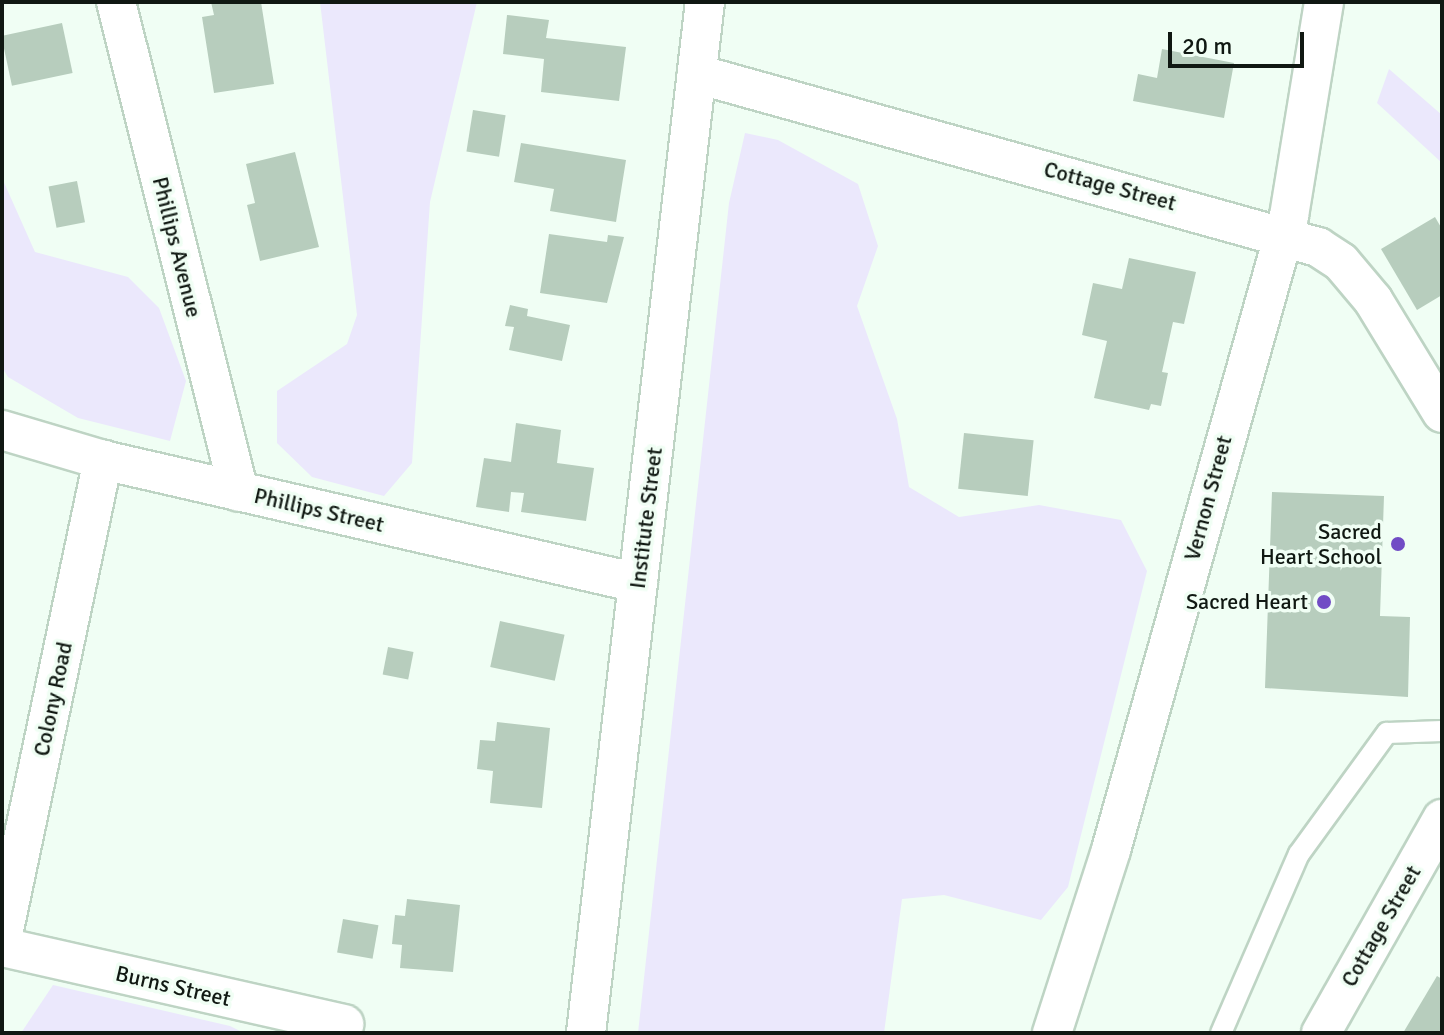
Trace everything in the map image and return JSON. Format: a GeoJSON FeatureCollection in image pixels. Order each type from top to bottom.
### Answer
{"type":"FeatureCollection","features":[{"type":"Feature","properties":{"kind":"street","name":"Phillips Avenue"},"geometry":{"type":"LineString","coordinates":[[116,2],[239,492]]}},
{"type":"Feature","properties":{"kind":"street","name":"Institute Street"},"geometry":{"type":"LineString","coordinates":[[586,1033],[705,2]]}},
{"type":"Feature","properties":{"kind":"street","name":"Vernon Street"},"geometry":{"type":"LineString","coordinates":[[1052,1033],[1111,850],[1283,233],[1324,2]]}},
{"type":"Feature","properties":{"kind":"street","name":"Cottage Street"},"geometry":{"type":"LineString","coordinates":[[697,74],[1283,233],[1326,251],[1349,270],[1389,325],[1442,413]]}},
{"type":"Feature","properties":{"kind":"street","name":"Phillips Street"},"geometry":{"type":"LineString","coordinates":[[2,430],[103,460],[638,583]]}},
{"type":"Feature","properties":{"kind":"street","name":"Colony Road"},"geometry":{"type":"LineString","coordinates":[[2,939],[103,460]]}},
{"type":"Feature","properties":{"kind":"street","name":"Cottage Street"},"geometry":{"type":"LineString","coordinates":[[1321,1033],[1442,819]]}},
{"type":"Feature","properties":{"kind":"street","name":"Burns Street"},"geometry":{"type":"LineString","coordinates":[[2,947],[344,1024]]}},
{"type":"Feature","properties":{"kind":"lane"},"geometry":{"type":"LineString","coordinates":[[1221,1033],[1299,854],[1387,733],[1442,731]]}},
{"type":"Feature","properties":{"kind":"shaded area"},"geometry":{"type":"Polygon","coordinates":[[[320,2],[477,2],[430,202],[412,463],[384,496],[312,477],[277,443],[277,391],[347,344],[357,315],[320,2]]]}},
{"type":"Feature","properties":{"kind":"shaded area"},"geometry":{"type":"Polygon","coordinates":[[[1389,69],[1442,115],[1442,163],[1377,103],[1389,69]]]}},
{"type":"Feature","properties":{"kind":"shaded area"},"geometry":{"type":"Polygon","coordinates":[[[745,133],[778,140],[858,184],[878,246],[857,306],[897,419],[909,487],[959,517],[1039,505],[1121,520],[1147,571],[1068,887],[1041,920],[944,895],[902,899],[884,1033],[638,1033],[729,203],[745,133]]]}},
{"type":"Feature","properties":{"kind":"shaded area"},"geometry":{"type":"Polygon","coordinates":[[[2,178],[35,252],[128,277],[159,308],[186,381],[170,441],[78,418],[8,377],[2,367],[2,178]]]}},
{"type":"Feature","properties":{"kind":"shaded area"},"geometry":{"type":"Polygon","coordinates":[[[53,985],[230,1026],[244,1033],[21,1033],[53,985]]]}},
{"type":"Feature","properties":{"kind":"building"},"geometry":{"type":"Polygon","coordinates":[[[211,2],[261,2],[274,84],[214,93],[202,17],[214,15],[211,2]]]}},
{"type":"Feature","properties":{"kind":"building"},"geometry":{"type":"Polygon","coordinates":[[[507,15],[549,20],[546,38],[626,47],[619,101],[541,92],[544,59],[503,54],[507,15]]]}},
{"type":"Feature","properties":{"kind":"building"},"geometry":{"type":"Polygon","coordinates":[[[62,23],[73,73],[12,86],[2,36],[62,23]]]}},
{"type":"Feature","properties":{"kind":"building"},"geometry":{"type":"Polygon","coordinates":[[[1162,49],[1234,63],[1224,118],[1133,101],[1138,74],[1157,78],[1162,49]]]}},
{"type":"Feature","properties":{"kind":"building"},"geometry":{"type":"Polygon","coordinates":[[[473,110],[506,115],[499,157],[466,151],[473,110]]]}},
{"type":"Feature","properties":{"kind":"building"},"geometry":{"type":"Polygon","coordinates":[[[521,143],[626,160],[616,222],[550,211],[554,189],[514,182],[521,143]]]}},
{"type":"Feature","properties":{"kind":"building"},"geometry":{"type":"Polygon","coordinates":[[[295,152],[319,247],[260,261],[247,205],[255,203],[246,164],[295,152]]]}},
{"type":"Feature","properties":{"kind":"building"},"geometry":{"type":"Polygon","coordinates":[[[77,181],[85,222],[57,228],[49,187],[77,181]]]}},
{"type":"Feature","properties":{"kind":"building"},"geometry":{"type":"Polygon","coordinates":[[[1435,217],[1442,229],[1442,295],[1417,310],[1381,249],[1435,217]]]}},
{"type":"Feature","properties":{"kind":"building"},"geometry":{"type":"Polygon","coordinates":[[[549,234],[607,242],[608,235],[624,237],[607,303],[540,293],[549,234]]]}},
{"type":"Feature","properties":{"kind":"building"},"geometry":{"type":"Polygon","coordinates":[[[1129,258],[1196,272],[1184,324],[1173,322],[1162,372],[1168,373],[1161,406],[1151,404],[1149,410],[1094,398],[1107,341],[1082,335],[1093,283],[1122,289],[1129,258]]]}},
{"type":"Feature","properties":{"kind":"building"},"geometry":{"type":"Polygon","coordinates":[[[510,305],[528,309],[527,316],[570,325],[562,361],[509,350],[514,327],[505,326],[510,305]]]}},
{"type":"Feature","properties":{"kind":"building"},"geometry":{"type":"Polygon","coordinates":[[[516,423],[561,430],[557,463],[594,468],[586,521],[521,512],[524,493],[511,492],[509,512],[476,507],[484,458],[511,462],[516,423]]]}},
{"type":"Feature","properties":{"kind":"building"},"geometry":{"type":"Polygon","coordinates":[[[964,433],[1034,440],[1028,496],[958,489],[964,433]]]}},
{"type":"Feature","properties":{"kind":"building","name":"Sacred Heart"},"geometry":{"type":"Polygon","coordinates":[[[1272,492],[1384,496],[1380,616],[1410,617],[1408,697],[1265,688],[1272,492]]]}},
{"type":"Feature","properties":{"kind":"building"},"geometry":{"type":"Polygon","coordinates":[[[500,621],[565,635],[555,681],[490,667],[500,621]]]}},
{"type":"Feature","properties":{"kind":"building"},"geometry":{"type":"Polygon","coordinates":[[[388,647],[414,652],[408,679],[383,674],[388,647]]]}},
{"type":"Feature","properties":{"kind":"building"},"geometry":{"type":"Polygon","coordinates":[[[497,722],[550,728],[542,808],[490,803],[493,771],[477,769],[480,740],[495,741],[497,722]]]}},
{"type":"Feature","properties":{"kind":"building"},"geometry":{"type":"Polygon","coordinates":[[[407,899],[460,905],[453,972],[400,968],[402,945],[392,944],[395,915],[405,916],[407,899]]]}},
{"type":"Feature","properties":{"kind":"building"},"geometry":{"type":"Polygon","coordinates":[[[343,919],[378,925],[373,959],[337,952],[343,919]]]}},
{"type":"Feature","properties":{"kind":"building"},"geometry":{"type":"Polygon","coordinates":[[[1437,976],[1442,979],[1442,1033],[1403,1033],[1437,976]]]}},
{"type":"Feature","properties":{"kind":"place","name":"Sacred Heart School"},"geometry":{"type":"Point","coordinates":[1398,544]}},
{"type":"Feature","properties":{"kind":"place","name":"Sacred Heart"},"geometry":{"type":"Point","coordinates":[1324,602]}}]}
